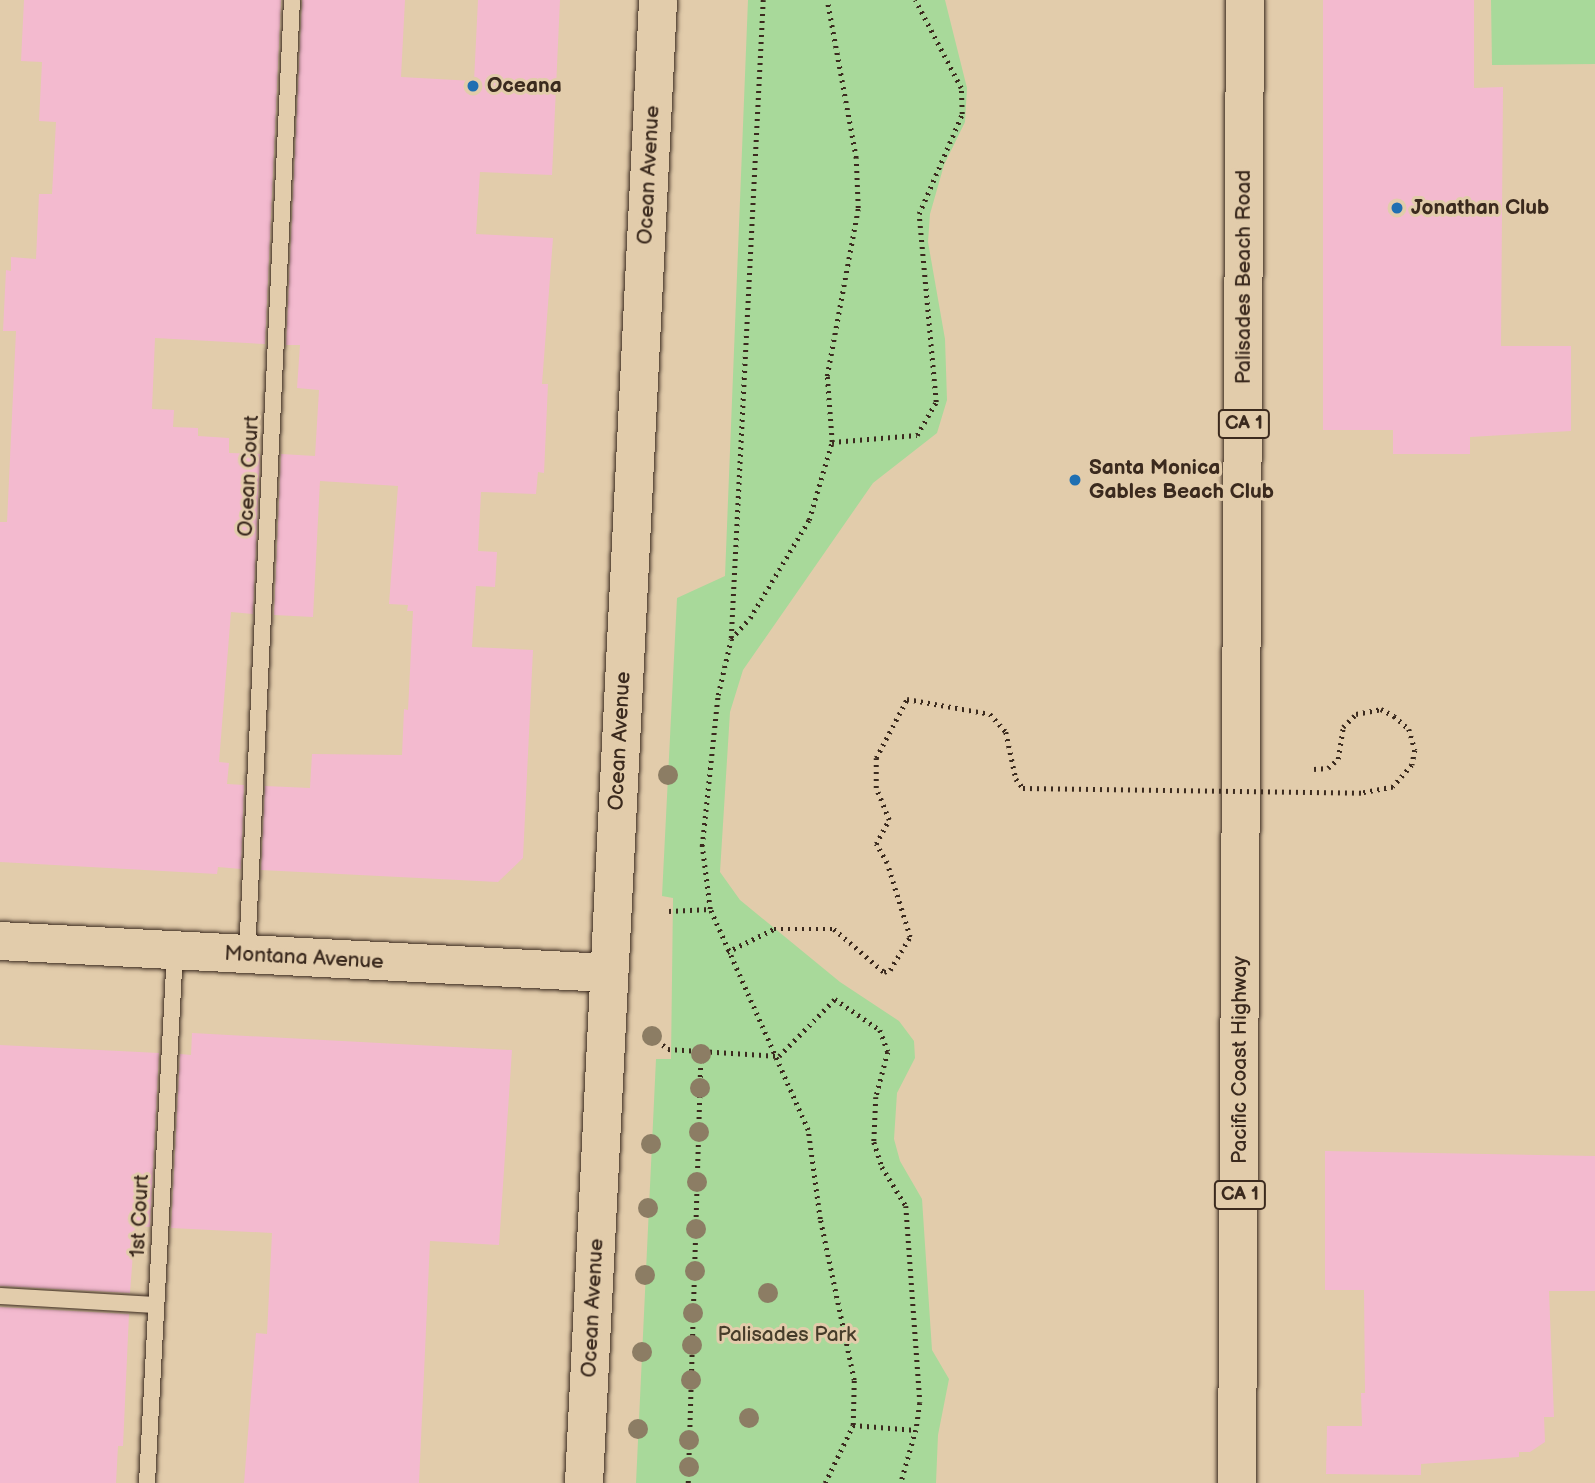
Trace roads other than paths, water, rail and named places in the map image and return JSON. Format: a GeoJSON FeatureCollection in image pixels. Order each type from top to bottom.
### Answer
{"type":"FeatureCollection","features":[{"type":"Feature","properties":{"kind":"main road","name":"Ocean Avenue"},"geometry":{"type":"LineString","coordinates":[[584,1483],[607,973],[658,0]]}},
{"type":"Feature","properties":{"kind":"main road","name":"Palisades Beach Road"},"geometry":{"type":"LineString","coordinates":[[1243,847],[1245,0]]}},
{"type":"Feature","properties":{"kind":"main road","name":"Pacific Coast Highway"},"geometry":{"type":"LineString","coordinates":[[1237,1483],[1243,847]]}},
{"type":"Feature","properties":{"kind":"main road","name":"Montana Avenue"},"geometry":{"type":"LineString","coordinates":[[0,942],[607,973]]}},
{"type":"Feature","properties":{"kind":"lane","name":"Ocean Court"},"geometry":{"type":"LineString","coordinates":[[247,954],[292,0]]}},
{"type":"Feature","properties":{"kind":"lane","name":"1st Court"},"geometry":{"type":"LineString","coordinates":[[147,1483],[175,950]]}},
{"type":"Feature","properties":{"kind":"lane"},"geometry":{"type":"LineString","coordinates":[[0,1296],[156,1305]]}},
{"type":"Feature","properties":{"kind":"place","name":"Oceana"},"geometry":{"type":"Point","coordinates":[473,86]}},
{"type":"Feature","properties":{"kind":"place","name":"Jonathan Club"},"geometry":{"type":"Point","coordinates":[1397,208]}},
{"type":"Feature","properties":{"kind":"place","name":"Santa Monica Gables Beach Club"},"geometry":{"type":"Point","coordinates":[1075,480]}},
{"type":"Feature","properties":{"kind":"park label","name":"Palisades Park"},"geometry":{"type":"Point","coordinates":[787,1335]}}]}
